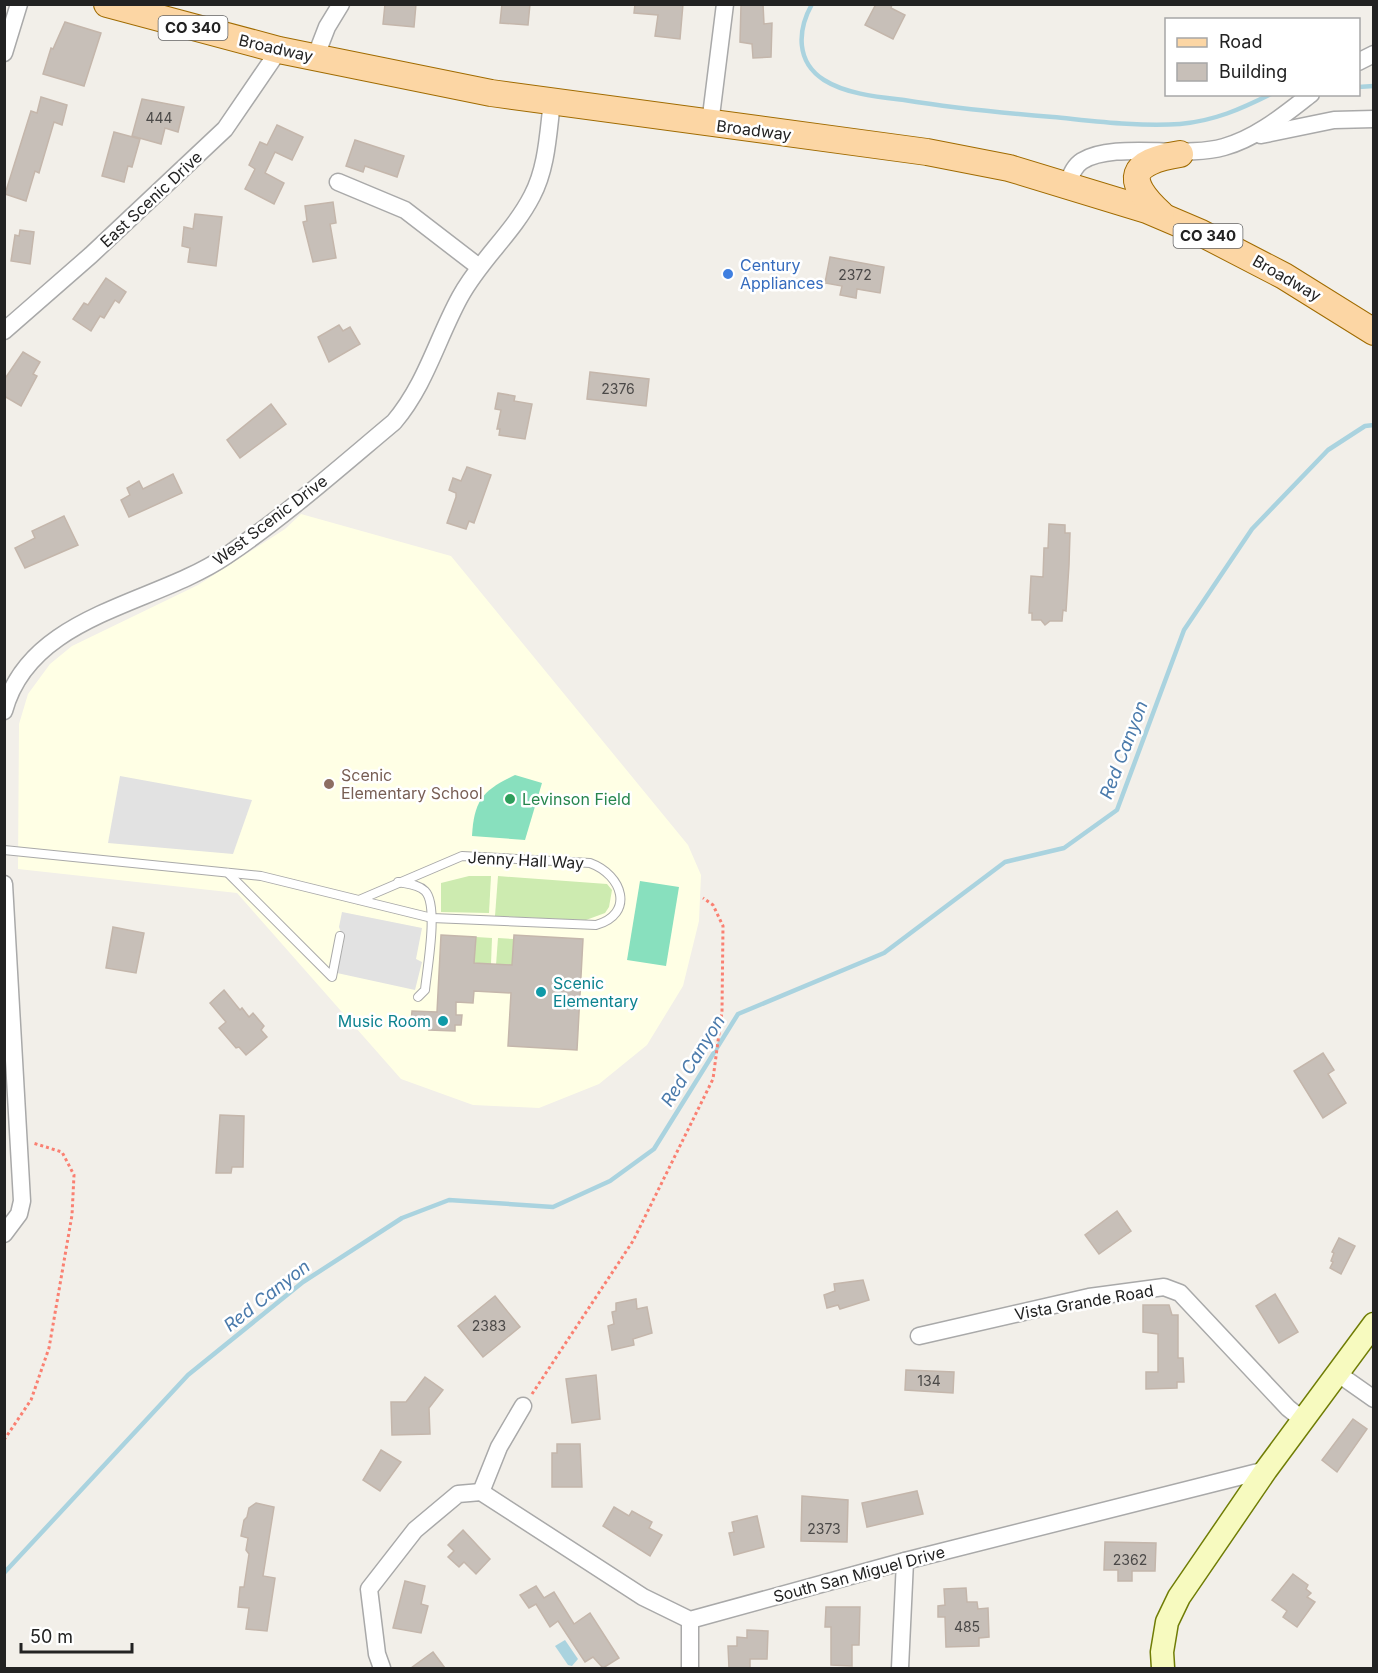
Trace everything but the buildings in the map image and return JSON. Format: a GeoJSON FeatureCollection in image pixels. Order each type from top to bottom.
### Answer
{"type":"FeatureCollection","features":[{"type":"Feature","properties":{"kind":"main road","name":"Broadway"},"geometry":{"type":"LineString","coordinates":[[108,4],[279,50],[427,81],[552,102],[959,157],[1067,184],[1164,217],[1266,266],[1374,332]]}},
{"type":"Feature","properties":{"kind":"main road"},"geometry":{"type":"LineString","coordinates":[[1164,217],[1140,193],[1137,178],[1143,165],[1149,160],[1180,154]]}},
{"type":"Feature","properties":{"kind":"street"},"geometry":{"type":"LineString","coordinates":[[4,53],[19,4]]}},
{"type":"Feature","properties":{"kind":"street"},"geometry":{"type":"LineString","coordinates":[[315,58],[327,27],[341,4]]}},
{"type":"Feature","properties":{"kind":"street"},"geometry":{"type":"LineString","coordinates":[[710,124],[725,4]]}},
{"type":"Feature","properties":{"kind":"street","name":"East Scenic Drive"},"geometry":{"type":"LineString","coordinates":[[4,331],[91,255],[225,129],[279,50]]}},
{"type":"Feature","properties":{"kind":"street"},"geometry":{"type":"LineString","coordinates":[[1360,61],[1374,54]]}},
{"type":"Feature","properties":{"kind":"street"},"geometry":{"type":"LineString","coordinates":[[1248,138],[1308,96]]}},
{"type":"Feature","properties":{"kind":"street","name":"West Scenic Drive"},"geometry":{"type":"LineString","coordinates":[[4,711],[16,682],[40,652],[96,618],[187,578],[223,558],[257,534],[394,422],[412,401],[423,382],[460,296],[479,267],[520,215],[532,195],[541,173],[552,102]]}},
{"type":"Feature","properties":{"kind":"street"},"geometry":{"type":"LineString","coordinates":[[1067,184],[1073,169],[1094,156],[1113,153],[1180,154],[1225,147],[1248,138],[1334,120],[1374,119]]}},
{"type":"Feature","properties":{"kind":"street"},"geometry":{"type":"LineString","coordinates":[[338,182],[405,210],[479,267]]}},
{"type":"Feature","properties":{"kind":"street"},"geometry":{"type":"LineString","coordinates":[[4,884],[22,1201],[19,1214],[4,1234]]}},
{"type":"Feature","properties":{"kind":"street","name":"Vista Grande Road"},"geometry":{"type":"LineString","coordinates":[[919,1336],[1089,1297],[1164,1287],[1180,1293],[1288,1408],[1304,1420]]}},
{"type":"Feature","properties":{"kind":"street"},"geometry":{"type":"LineString","coordinates":[[1163,1668],[1162,1652],[1167,1622],[1179,1597],[1266,1470],[1374,1324]]}},
{"type":"Feature","properties":{"kind":"street"},"geometry":{"type":"LineString","coordinates":[[1337,1373],[1374,1399]]}},
{"type":"Feature","properties":{"kind":"street"},"geometry":{"type":"LineString","coordinates":[[481,1492],[499,1447],[523,1406]]}},
{"type":"Feature","properties":{"kind":"street","name":"South San Miguel Drive"},"geometry":{"type":"LineString","coordinates":[[690,1620],[905,1561],[1266,1470]]}},
{"type":"Feature","properties":{"kind":"street"},"geometry":{"type":"LineString","coordinates":[[379,1661],[369,1589],[415,1530],[458,1494],[481,1492],[643,1597],[690,1620],[690,1668]]}},
{"type":"Feature","properties":{"kind":"street"},"geometry":{"type":"LineString","coordinates":[[900,1668],[905,1561]]}},
{"type":"Feature","properties":{"kind":"lane","name":"Jenny Hall Way"},"geometry":{"type":"LineString","coordinates":[[4,850],[261,876],[432,918],[596,925],[608,920],[615,913],[620,889],[609,873],[590,863],[462,856],[359,900]]}},
{"type":"Feature","properties":{"kind":"lane"},"geometry":{"type":"LineString","coordinates":[[228,873],[332,977],[340,936]]}},
{"type":"Feature","properties":{"kind":"lane"},"geometry":{"type":"LineString","coordinates":[[398,882],[411,884],[425,891],[430,898],[432,918],[425,990],[418,997]]}},
{"type":"Feature","properties":{"kind":"path"},"geometry":{"type":"LineString","coordinates":[[523,1406],[550,1369],[633,1241],[713,1078],[717,1031],[722,1011],[723,926],[713,905],[703,898]]}},
{"type":"Feature","properties":{"kind":"path"},"geometry":{"type":"LineString","coordinates":[[4,1440],[32,1400],[49,1348],[64,1268],[74,1175],[62,1152],[19,1140]]}},
{"type":"Feature","properties":{"kind":"shaded area","name":"Scenic Elementary School"},"geometry":{"type":"Polygon","coordinates":[[[301,514],[451,556],[688,845],[701,875],[699,921],[683,986],[647,1045],[599,1084],[539,1108],[473,1105],[401,1079],[237,893],[18,869],[19,724],[28,694],[50,664],[72,646],[198,585],[285,529],[301,514]]]}},
{"type":"Feature","properties":{"kind":"shaded area"},"geometry":{"type":"Polygon","coordinates":[[[120,776],[252,800],[233,854],[108,843],[120,776]]]}},
{"type":"Feature","properties":{"kind":"shaded area"},"geometry":{"type":"Polygon","coordinates":[[[342,912],[422,928],[416,959],[422,962],[415,990],[337,973],[344,941],[339,927],[342,912]]]}},
{"type":"Feature","properties":{"kind":"green space","name":"Levinson Field"},"geometry":{"type":"Polygon","coordinates":[[[515,775],[542,783],[525,840],[472,836],[475,813],[482,798],[495,786],[515,775]]]}},
{"type":"Feature","properties":{"kind":"green space"},"geometry":{"type":"Polygon","coordinates":[[[469,876],[491,876],[489,913],[441,912],[441,883],[469,876]]]}},
{"type":"Feature","properties":{"kind":"green space"},"geometry":{"type":"Polygon","coordinates":[[[498,876],[607,884],[612,890],[609,907],[605,913],[586,920],[495,916],[498,876]]]}},
{"type":"Feature","properties":{"kind":"green space"},"geometry":{"type":"Polygon","coordinates":[[[640,881],[679,887],[666,966],[627,960],[640,881]]]}},
{"type":"Feature","properties":{"kind":"green space"},"geometry":{"type":"Polygon","coordinates":[[[476,937],[492,938],[491,964],[474,963],[476,937]]]}},
{"type":"Feature","properties":{"kind":"green space"},"geometry":{"type":"Polygon","coordinates":[[[498,938],[514,939],[512,965],[496,965],[498,938]]]}},
{"type":"Feature","properties":{"kind":"water"},"geometry":{"type":"Polygon","coordinates":[[[565,1640],[578,1659],[572,1666],[568,1665],[555,1646],[565,1640]]]}},
{"type":"Feature","properties":{"kind":"waterway"},"geometry":{"type":"LineString","coordinates":[[812,4],[802,35],[804,55],[808,64],[824,80],[842,89],[862,94],[978,110],[1149,125],[1180,124],[1204,120],[1238,109],[1267,96]]}},
{"type":"Feature","properties":{"kind":"waterway"},"geometry":{"type":"LineString","coordinates":[[1360,87],[1374,86]]}},
{"type":"Feature","properties":{"kind":"waterway","name":"Red Canyon"},"geometry":{"type":"LineString","coordinates":[[4,1573],[188,1375],[303,1282],[402,1218],[449,1200],[553,1207],[610,1181],[654,1149],[738,1014],[884,953],[1005,862],[1064,848],[1117,810],[1184,630],[1252,529],[1328,450],[1365,426],[1374,425]]}},
{"type":"Feature","properties":{"kind":"place","name":"Century Appliances"},"geometry":{"type":"Point","coordinates":[728,274]}},
{"type":"Feature","properties":{"kind":"place","name":"Scenic Elementary School"},"geometry":{"type":"Point","coordinates":[329,784]}},
{"type":"Feature","properties":{"kind":"place","name":"Levinson Field"},"geometry":{"type":"Point","coordinates":[510,799]}},
{"type":"Feature","properties":{"kind":"place","name":"Scenic Elementary"},"geometry":{"type":"Point","coordinates":[541,992]}},
{"type":"Feature","properties":{"kind":"place","name":"Music Room"},"geometry":{"type":"Point","coordinates":[443,1021]}}]}
